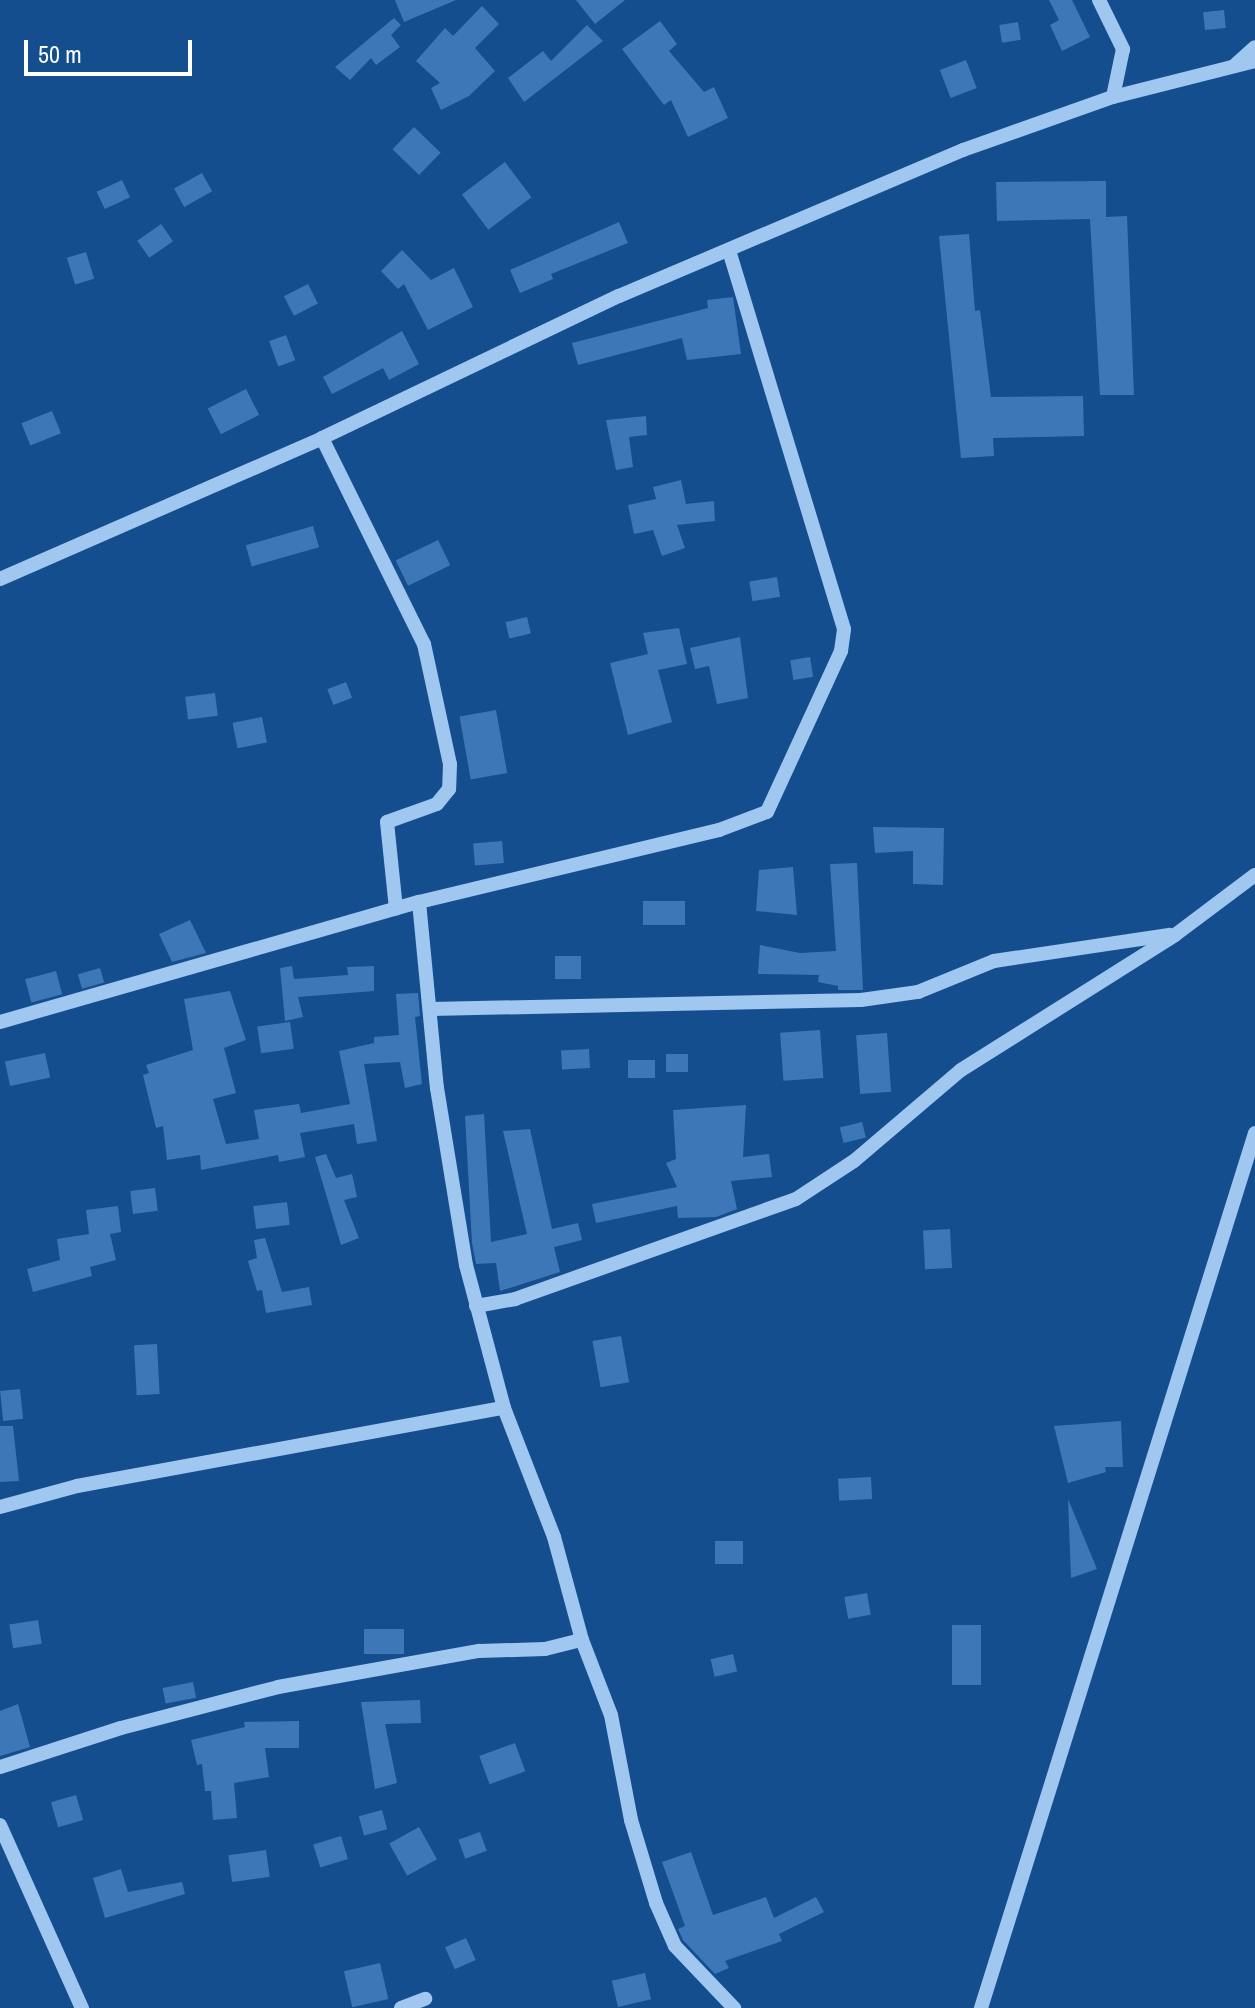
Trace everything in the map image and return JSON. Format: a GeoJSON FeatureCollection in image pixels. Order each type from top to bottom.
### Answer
{"type":"FeatureCollection","features":[{"type":"Feature","properties":{"kind":"street"},"geometry":{"type":"LineString","coordinates":[[1099,0],[1123,49],[1113,97]]}},
{"type":"Feature","properties":{"kind":"street"},"geometry":{"type":"LineString","coordinates":[[1234,66],[1255,47]]}},
{"type":"Feature","properties":{"kind":"street"},"geometry":{"type":"LineString","coordinates":[[0,579],[322,438],[619,296],[963,150],[1113,97],[1255,61]]}},
{"type":"Feature","properties":{"kind":"street"},"geometry":{"type":"LineString","coordinates":[[0,1022],[419,902],[753,820],[767,812],[781,788],[841,651],[844,629],[729,251]]}},
{"type":"Feature","properties":{"kind":"street"},"geometry":{"type":"LineString","coordinates":[[322,438],[424,644],[450,764],[449,789],[437,804],[387,822],[396,909]]}},
{"type":"Feature","properties":{"kind":"street"},"geometry":{"type":"LineString","coordinates":[[476,1306],[515,1299],[796,1199],[854,1161],[961,1070],[1175,935],[1255,875]]}},
{"type":"Feature","properties":{"kind":"street"},"geometry":{"type":"LineString","coordinates":[[419,902],[437,1088],[476,1306],[504,1408],[554,1537],[582,1640],[614,1724],[631,1820],[656,1903],[675,1946],[734,2008]]}},
{"type":"Feature","properties":{"kind":"street"},"geometry":{"type":"LineString","coordinates":[[431,1009],[861,1000],[918,992],[994,961],[1175,935]]}},
{"type":"Feature","properties":{"kind":"street"},"geometry":{"type":"LineString","coordinates":[[981,2008],[1255,1133]]}},
{"type":"Feature","properties":{"kind":"street"},"geometry":{"type":"LineString","coordinates":[[0,1507],[77,1486],[504,1408]]}},
{"type":"Feature","properties":{"kind":"street"},"geometry":{"type":"LineString","coordinates":[[0,1767],[121,1728],[278,1687],[479,1651],[545,1649],[582,1640]]}},
{"type":"Feature","properties":{"kind":"street"},"geometry":{"type":"LineString","coordinates":[[0,1825],[82,2008]]}},
{"type":"Feature","properties":{"kind":"street"},"geometry":{"type":"LineString","coordinates":[[401,2008],[425,1999]]}},
{"type":"Feature","properties":{"kind":"building"},"geometry":{"type":"Polygon","coordinates":[[[395,0],[456,0],[404,22],[395,0]]]}},
{"type":"Feature","properties":{"kind":"building"},"geometry":{"type":"Polygon","coordinates":[[[576,0],[625,0],[595,24],[576,0]]]}},
{"type":"Feature","properties":{"kind":"building"},"geometry":{"type":"Polygon","coordinates":[[[1049,0],[1072,0],[1090,37],[1062,51],[1050,25],[1059,20],[1049,0]]]}},
{"type":"Feature","properties":{"kind":"building"},"geometry":{"type":"Polygon","coordinates":[[[482,6],[499,24],[475,48],[495,71],[469,96],[441,110],[431,88],[440,83],[416,61],[445,28],[453,36],[482,6]]]}},
{"type":"Feature","properties":{"kind":"building"},"geometry":{"type":"Polygon","coordinates":[[[1224,10],[1226,28],[1205,30],[1203,12],[1224,10]]]}},
{"type":"Feature","properties":{"kind":"building"},"geometry":{"type":"Polygon","coordinates":[[[394,18],[401,25],[391,35],[400,47],[376,65],[371,58],[350,80],[335,67],[394,18]]]}},
{"type":"Feature","properties":{"kind":"building"},"geometry":{"type":"Polygon","coordinates":[[[660,21],[677,44],[669,51],[704,92],[714,87],[728,118],[688,137],[671,100],[664,105],[622,49],[660,21]]]}},
{"type":"Feature","properties":{"kind":"building"},"geometry":{"type":"Polygon","coordinates":[[[1018,22],[1021,40],[1002,43],[999,25],[1018,22]]]}},
{"type":"Feature","properties":{"kind":"building"},"geometry":{"type":"Polygon","coordinates":[[[587,25],[603,41],[524,102],[508,78],[543,51],[551,61],[587,25]]]}},
{"type":"Feature","properties":{"kind":"building"},"geometry":{"type":"Polygon","coordinates":[[[966,60],[977,88],[951,98],[940,70],[966,60]]]}},
{"type":"Feature","properties":{"kind":"building"},"geometry":{"type":"Polygon","coordinates":[[[414,127],[441,153],[419,175],[392,149],[414,127]]]}},
{"type":"Feature","properties":{"kind":"building"},"geometry":{"type":"Polygon","coordinates":[[[505,162],[531,197],[488,230],[462,194],[505,162]]]}},
{"type":"Feature","properties":{"kind":"building"},"geometry":{"type":"Polygon","coordinates":[[[202,173],[212,191],[184,207],[174,189],[202,173]]]}},
{"type":"Feature","properties":{"kind":"building"},"geometry":{"type":"Polygon","coordinates":[[[122,180],[130,197],[105,209],[97,192],[122,180]]]}},
{"type":"Feature","properties":{"kind":"building"},"geometry":{"type":"Polygon","coordinates":[[[1106,181],[1106,217],[1127,216],[1134,395],[1100,395],[1090,219],[997,221],[996,182],[1106,181]]]}},
{"type":"Feature","properties":{"kind":"building"},"geometry":{"type":"Polygon","coordinates":[[[619,222],[628,243],[551,274],[553,279],[520,293],[510,270],[619,222]]]}},
{"type":"Feature","properties":{"kind":"building"},"geometry":{"type":"Polygon","coordinates":[[[161,224],[173,241],[149,258],[137,241],[161,224]]]}},
{"type":"Feature","properties":{"kind":"building"},"geometry":{"type":"Polygon","coordinates":[[[969,234],[975,311],[980,310],[991,397],[1083,396],[1084,436],[993,438],[994,456],[961,458],[939,236],[969,234]]]}},
{"type":"Feature","properties":{"kind":"building"},"geometry":{"type":"Polygon","coordinates":[[[402,250],[431,280],[454,268],[473,307],[428,330],[404,284],[398,289],[381,271],[402,250]]]}},
{"type":"Feature","properties":{"kind":"building"},"geometry":{"type":"Polygon","coordinates":[[[86,252],[94,279],[75,285],[67,258],[86,252]]]}},
{"type":"Feature","properties":{"kind":"building"},"geometry":{"type":"Polygon","coordinates":[[[308,284],[318,304],[294,316],[284,296],[308,284]]]}},
{"type":"Feature","properties":{"kind":"building"},"geometry":{"type":"Polygon","coordinates":[[[733,297],[741,354],[687,360],[682,338],[578,365],[572,343],[708,308],[707,300],[733,297]]]}},
{"type":"Feature","properties":{"kind":"building"},"geometry":{"type":"Polygon","coordinates":[[[402,331],[419,364],[389,380],[383,368],[332,394],[323,377],[402,331]]]}},
{"type":"Feature","properties":{"kind":"building"},"geometry":{"type":"Polygon","coordinates":[[[286,335],[295,360],[278,367],[269,341],[286,335]]]}},
{"type":"Feature","properties":{"kind":"building"},"geometry":{"type":"Polygon","coordinates":[[[246,389],[259,415],[221,434],[208,409],[246,389]]]}},
{"type":"Feature","properties":{"kind":"building"},"geometry":{"type":"Polygon","coordinates":[[[52,411],[61,433],[30,446],[21,423],[52,411]]]}},
{"type":"Feature","properties":{"kind":"building"},"geometry":{"type":"Polygon","coordinates":[[[646,416],[647,435],[629,437],[633,467],[616,470],[606,420],[646,416]]]}},
{"type":"Feature","properties":{"kind":"building"},"geometry":{"type":"Polygon","coordinates":[[[681,480],[686,504],[714,501],[715,521],[677,525],[685,548],[662,556],[653,530],[634,534],[628,505],[656,499],[653,487],[681,480]]]}},
{"type":"Feature","properties":{"kind":"building"},"geometry":{"type":"Polygon","coordinates":[[[313,526],[319,547],[252,566],[246,545],[313,526]]]}},
{"type":"Feature","properties":{"kind":"building"},"geometry":{"type":"Polygon","coordinates":[[[438,540],[450,565],[408,586],[396,561],[438,540]]]}},
{"type":"Feature","properties":{"kind":"building"},"geometry":{"type":"Polygon","coordinates":[[[777,577],[780,597],[752,601],[749,581],[777,577]]]}},
{"type":"Feature","properties":{"kind":"building"},"geometry":{"type":"Polygon","coordinates":[[[527,617],[531,634],[509,639],[506,622],[527,617]]]}},
{"type":"Feature","properties":{"kind":"building"},"geometry":{"type":"Polygon","coordinates":[[[679,628],[687,664],[658,670],[672,722],[628,735],[610,663],[648,654],[643,633],[679,628]]]}},
{"type":"Feature","properties":{"kind":"building"},"geometry":{"type":"Polygon","coordinates":[[[740,637],[748,698],[717,704],[709,666],[695,669],[690,648],[740,637]]]}},
{"type":"Feature","properties":{"kind":"building"},"geometry":{"type":"Polygon","coordinates":[[[810,657],[813,677],[793,680],[790,660],[810,657]]]}},
{"type":"Feature","properties":{"kind":"building"},"geometry":{"type":"Polygon","coordinates":[[[346,682],[352,698],[333,705],[327,689],[346,682]]]}},
{"type":"Feature","properties":{"kind":"building"},"geometry":{"type":"Polygon","coordinates":[[[215,693],[218,716],[188,719],[185,697],[215,693]]]}},
{"type":"Feature","properties":{"kind":"building"},"geometry":{"type":"Polygon","coordinates":[[[496,710],[507,773],[471,779],[460,716],[496,710]]]}},
{"type":"Feature","properties":{"kind":"building"},"geometry":{"type":"Polygon","coordinates":[[[262,717],[267,743],[238,748],[233,723],[262,717]]]}},
{"type":"Feature","properties":{"kind":"building"},"geometry":{"type":"Polygon","coordinates":[[[873,827],[944,828],[943,885],[913,884],[913,851],[875,853],[873,827]]]}},
{"type":"Feature","properties":{"kind":"building"},"geometry":{"type":"Polygon","coordinates":[[[502,841],[504,863],[475,865],[473,844],[502,841]]]}},
{"type":"Feature","properties":{"kind":"building"},"geometry":{"type":"Polygon","coordinates":[[[857,863],[863,990],[838,990],[838,986],[818,982],[819,975],[758,974],[760,945],[800,953],[836,951],[830,864],[857,863]]]}},
{"type":"Feature","properties":{"kind":"building"},"geometry":{"type":"Polygon","coordinates":[[[793,867],[797,915],[756,911],[759,870],[793,867]]]}},
{"type":"Feature","properties":{"kind":"building"},"geometry":{"type":"Polygon","coordinates":[[[643,901],[685,901],[685,925],[643,925],[643,901]]]}},
{"type":"Feature","properties":{"kind":"building"},"geometry":{"type":"Polygon","coordinates":[[[190,920],[206,953],[172,962],[159,934],[190,920]]]}},
{"type":"Feature","properties":{"kind":"building"},"geometry":{"type":"Polygon","coordinates":[[[555,956],[581,956],[581,979],[555,979],[555,956]]]}},
{"type":"Feature","properties":{"kind":"building"},"geometry":{"type":"Polygon","coordinates":[[[292,966],[294,979],[348,975],[347,967],[374,966],[374,991],[298,997],[303,1017],[285,1021],[280,968],[292,966]]]}},
{"type":"Feature","properties":{"kind":"building"},"geometry":{"type":"Polygon","coordinates":[[[100,968],[104,982],[82,989],[78,974],[100,968]]]}},
{"type":"Feature","properties":{"kind":"building"},"geometry":{"type":"Polygon","coordinates":[[[56,971],[62,994],[31,1002],[25,979],[56,971]]]}},
{"type":"Feature","properties":{"kind":"building"},"geometry":{"type":"Polygon","coordinates":[[[230,991],[246,1040],[224,1048],[236,1093],[213,1099],[226,1144],[259,1139],[254,1110],[299,1104],[301,1113],[350,1104],[339,1051],[374,1043],[374,1037],[399,1035],[396,994],[418,993],[420,1016],[415,1017],[422,1084],[405,1088],[400,1062],[364,1064],[377,1141],[357,1144],[354,1124],[300,1133],[305,1157],[279,1162],[278,1155],[201,1170],[200,1155],[167,1160],[163,1126],[156,1128],[143,1075],[149,1073],[146,1065],[193,1050],[184,999],[230,991]]]}},
{"type":"Feature","properties":{"kind":"building"},"geometry":{"type":"Polygon","coordinates":[[[290,1022],[294,1049],[261,1053],[257,1027],[290,1022]]]}},
{"type":"Feature","properties":{"kind":"building"},"geometry":{"type":"Polygon","coordinates":[[[820,1030],[823,1078],[783,1081],[780,1033],[820,1030]]]}},
{"type":"Feature","properties":{"kind":"building"},"geometry":{"type":"Polygon","coordinates":[[[887,1033],[891,1092],[860,1094],[856,1035],[887,1033]]]}},
{"type":"Feature","properties":{"kind":"building"},"geometry":{"type":"Polygon","coordinates":[[[589,1049],[590,1068],[562,1069],[561,1050],[589,1049]]]}},
{"type":"Feature","properties":{"kind":"building"},"geometry":{"type":"Polygon","coordinates":[[[45,1053],[50,1077],[10,1086],[5,1062],[45,1053]]]}},
{"type":"Feature","properties":{"kind":"building"},"geometry":{"type":"Polygon","coordinates":[[[666,1054],[688,1054],[688,1072],[666,1072],[666,1054]]]}},
{"type":"Feature","properties":{"kind":"building"},"geometry":{"type":"Polygon","coordinates":[[[628,1060],[655,1060],[655,1078],[628,1078],[628,1060]]]}},
{"type":"Feature","properties":{"kind":"building"},"geometry":{"type":"Polygon","coordinates":[[[746,1105],[743,1157],[769,1154],[772,1177],[731,1181],[737,1209],[716,1217],[678,1218],[677,1206],[596,1223],[592,1204],[677,1187],[666,1163],[676,1159],[673,1110],[746,1105]]]}},
{"type":"Feature","properties":{"kind":"building"},"geometry":{"type":"Polygon","coordinates":[[[484,1114],[491,1242],[527,1234],[503,1131],[530,1129],[552,1229],[578,1223],[582,1240],[554,1247],[560,1272],[500,1291],[496,1263],[476,1264],[472,1243],[465,1116],[484,1114]]]}},
{"type":"Feature","properties":{"kind":"building"},"geometry":{"type":"Polygon","coordinates":[[[862,1122],[866,1138],[844,1143],[840,1128],[862,1122]]]}},
{"type":"Feature","properties":{"kind":"building"},"geometry":{"type":"Polygon","coordinates":[[[326,1154],[336,1178],[352,1174],[357,1197],[344,1200],[359,1238],[341,1245],[315,1157],[326,1154]]]}},
{"type":"Feature","properties":{"kind":"building"},"geometry":{"type":"Polygon","coordinates":[[[155,1188],[158,1211],[133,1214],[130,1191],[155,1188]]]}},
{"type":"Feature","properties":{"kind":"building"},"geometry":{"type":"Polygon","coordinates":[[[287,1202],[290,1225],[256,1229],[253,1206],[287,1202]]]}},
{"type":"Feature","properties":{"kind":"building"},"geometry":{"type":"Polygon","coordinates":[[[118,1206],[121,1232],[110,1234],[116,1260],[90,1267],[92,1276],[33,1292],[27,1269],[60,1260],[57,1239],[89,1234],[86,1210],[118,1206]]]}},
{"type":"Feature","properties":{"kind":"building"},"geometry":{"type":"Polygon","coordinates":[[[950,1229],[952,1268],[925,1269],[923,1230],[950,1229]]]}},
{"type":"Feature","properties":{"kind":"building"},"geometry":{"type":"Polygon","coordinates":[[[265,1238],[282,1292],[309,1287],[312,1305],[266,1313],[262,1290],[257,1291],[248,1261],[257,1258],[254,1240],[265,1238]]]}},
{"type":"Feature","properties":{"kind":"building"},"geometry":{"type":"Polygon","coordinates":[[[621,1336],[629,1382],[601,1387],[592,1341],[621,1336]]]}},
{"type":"Feature","properties":{"kind":"building"},"geometry":{"type":"Polygon","coordinates":[[[157,1344],[160,1394],[137,1395],[134,1345],[157,1344]]]}},
{"type":"Feature","properties":{"kind":"building"},"geometry":{"type":"Polygon","coordinates":[[[20,1389],[23,1419],[3,1421],[0,1391],[20,1389]]]}},
{"type":"Feature","properties":{"kind":"building"},"geometry":{"type":"Polygon","coordinates":[[[1121,1421],[1123,1467],[1105,1467],[1106,1472],[1068,1483],[1054,1426],[1121,1421]]]}},
{"type":"Feature","properties":{"kind":"building"},"geometry":{"type":"Polygon","coordinates":[[[0,1426],[13,1426],[19,1481],[0,1482],[0,1426]]]}},
{"type":"Feature","properties":{"kind":"building"},"geometry":{"type":"Polygon","coordinates":[[[871,1477],[872,1499],[839,1501],[838,1479],[871,1477]]]}},
{"type":"Feature","properties":{"kind":"building"},"geometry":{"type":"Polygon","coordinates":[[[1068,1499],[1097,1569],[1071,1578],[1068,1499]]]}},
{"type":"Feature","properties":{"kind":"building"},"geometry":{"type":"Polygon","coordinates":[[[715,1541],[743,1541],[743,1564],[715,1564],[715,1541]]]}},
{"type":"Feature","properties":{"kind":"building"},"geometry":{"type":"Polygon","coordinates":[[[867,1593],[871,1615],[848,1619],[844,1597],[867,1593]]]}},
{"type":"Feature","properties":{"kind":"building"},"geometry":{"type":"Polygon","coordinates":[[[38,1620],[42,1644],[13,1648],[9,1625],[38,1620]]]}},
{"type":"Feature","properties":{"kind":"building"},"geometry":{"type":"Polygon","coordinates":[[[952,1625],[981,1625],[981,1685],[952,1685],[952,1625]]]}},
{"type":"Feature","properties":{"kind":"building"},"geometry":{"type":"Polygon","coordinates":[[[364,1629],[404,1629],[404,1654],[364,1654],[364,1629]]]}},
{"type":"Feature","properties":{"kind":"building"},"geometry":{"type":"Polygon","coordinates":[[[733,1654],[737,1672],[715,1677],[711,1659],[733,1654]]]}},
{"type":"Feature","properties":{"kind":"building"},"geometry":{"type":"Polygon","coordinates":[[[193,1682],[196,1698],[166,1704],[163,1688],[193,1682]]]}},
{"type":"Feature","properties":{"kind":"building"},"geometry":{"type":"Polygon","coordinates":[[[420,1700],[421,1723],[385,1724],[397,1783],[375,1789],[361,1702],[420,1700]]]}},
{"type":"Feature","properties":{"kind":"building"},"geometry":{"type":"Polygon","coordinates":[[[18,1704],[30,1747],[0,1756],[0,1711],[18,1704]]]}},
{"type":"Feature","properties":{"kind":"building"},"geometry":{"type":"Polygon","coordinates":[[[299,1721],[299,1748],[265,1748],[269,1777],[234,1783],[237,1818],[213,1820],[211,1791],[205,1791],[202,1764],[197,1765],[191,1740],[245,1727],[244,1722],[299,1721]]]}},
{"type":"Feature","properties":{"kind":"building"},"geometry":{"type":"Polygon","coordinates":[[[515,1743],[525,1771],[490,1784],[479,1756],[515,1743]]]}},
{"type":"Feature","properties":{"kind":"building"},"geometry":{"type":"Polygon","coordinates":[[[76,1795],[83,1820],[58,1827],[51,1802],[76,1795]]]}},
{"type":"Feature","properties":{"kind":"building"},"geometry":{"type":"Polygon","coordinates":[[[382,1810],[387,1829],[364,1836],[359,1816],[382,1810]]]}},
{"type":"Feature","properties":{"kind":"building"},"geometry":{"type":"Polygon","coordinates":[[[419,1827],[437,1859],[407,1876],[389,1843],[419,1827]]]}},
{"type":"Feature","properties":{"kind":"building"},"geometry":{"type":"Polygon","coordinates":[[[480,1832],[487,1851],[465,1859],[458,1840],[480,1832]]]}},
{"type":"Feature","properties":{"kind":"building"},"geometry":{"type":"Polygon","coordinates":[[[341,1836],[348,1859],[320,1867],[313,1844],[341,1836]]]}},
{"type":"Feature","properties":{"kind":"building"},"geometry":{"type":"Polygon","coordinates":[[[266,1850],[270,1877],[232,1882],[228,1855],[266,1850]]]}},
{"type":"Feature","properties":{"kind":"building"},"geometry":{"type":"Polygon","coordinates":[[[691,1852],[713,1915],[766,1897],[774,1918],[816,1897],[824,1912],[779,1934],[782,1941],[725,1961],[729,1968],[715,1974],[683,1940],[678,1929],[685,1926],[662,1862],[691,1852]]]}},
{"type":"Feature","properties":{"kind":"building"},"geometry":{"type":"Polygon","coordinates":[[[121,1869],[128,1892],[182,1882],[185,1894],[105,1918],[93,1878],[121,1869]]]}},
{"type":"Feature","properties":{"kind":"building"},"geometry":{"type":"Polygon","coordinates":[[[466,1938],[476,1960],[455,1969],[445,1947],[466,1938]]]}},
{"type":"Feature","properties":{"kind":"building"},"geometry":{"type":"Polygon","coordinates":[[[380,1963],[388,1999],[352,2007],[344,1971],[380,1963]]]}},
{"type":"Feature","properties":{"kind":"building"},"geometry":{"type":"Polygon","coordinates":[[[645,1973],[651,1999],[618,2007],[612,1981],[645,1973]]]}}]}
